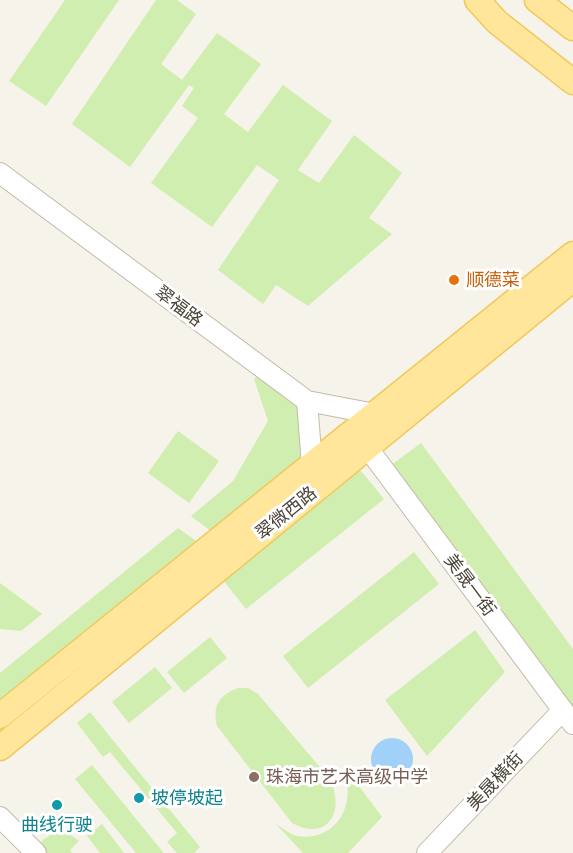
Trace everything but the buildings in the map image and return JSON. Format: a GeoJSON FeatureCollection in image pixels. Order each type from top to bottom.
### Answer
{"type":"FeatureCollection","features":[{"type":"Feature","properties":{"kind":"main road"},"geometry":{"type":"LineString","coordinates":[[477,0],[498,22],[573,82]]}},
{"type":"Feature","properties":{"kind":"main road"},"geometry":{"type":"LineString","coordinates":[[495,0],[573,61]]}},
{"type":"Feature","properties":{"kind":"main road"},"geometry":{"type":"LineString","coordinates":[[537,0],[573,28]]}},
{"type":"Feature","properties":{"kind":"main road"},"geometry":{"type":"LineString","coordinates":[[564,0],[573,7]]}},
{"type":"Feature","properties":{"kind":"main road","name":"翠微西路"},"geometry":{"type":"LineString","coordinates":[[0,716],[573,254]]}},
{"type":"Feature","properties":{"kind":"main road","name":"翠微西路"},"geometry":{"type":"LineString","coordinates":[[0,748],[573,279]]}},
{"type":"Feature","properties":{"kind":"street","name":"翠福路"},"geometry":{"type":"LineString","coordinates":[[0,173],[307,401]]}},
{"type":"Feature","properties":{"kind":"street"},"geometry":{"type":"LineString","coordinates":[[312,465],[307,401],[375,414]]}},
{"type":"Feature","properties":{"kind":"street","name":"美晟一街"},"geometry":{"type":"LineString","coordinates":[[367,447],[568,717]]}},
{"type":"Feature","properties":{"kind":"street","name":"美晟橫街"},"geometry":{"type":"LineString","coordinates":[[427,853],[568,717]]}},
{"type":"Feature","properties":{"kind":"street"},"geometry":{"type":"LineString","coordinates":[[0,817],[36,853]]}},
{"type":"Feature","properties":{"kind":"green space"},"geometry":{"type":"Polygon","coordinates":[[[65,0],[119,0],[46,106],[9,81],[65,0]]]}},
{"type":"Feature","properties":{"kind":"green space"},"geometry":{"type":"Polygon","coordinates":[[[156,0],[177,0],[196,14],[161,64],[182,80],[217,33],[261,64],[224,114],[248,132],[283,85],[332,121],[298,170],[319,183],[354,135],[402,173],[369,218],[392,234],[308,306],[276,285],[263,304],[218,270],[279,180],[257,165],[212,227],[151,183],[198,118],[182,106],[194,88],[189,85],[130,167],[72,124],[156,0]]]}},
{"type":"Feature","properties":{"kind":"green space"},"geometry":{"type":"Polygon","coordinates":[[[259,374],[300,406],[305,460],[216,535],[191,516],[233,481],[268,421],[254,379],[259,374]]]}},
{"type":"Feature","properties":{"kind":"green space"},"geometry":{"type":"Polygon","coordinates":[[[178,431],[219,461],[189,503],[148,473],[178,431]]]}},
{"type":"Feature","properties":{"kind":"green space"},"geometry":{"type":"Polygon","coordinates":[[[421,443],[573,649],[573,710],[390,466],[421,443]]]}},
{"type":"Feature","properties":{"kind":"green space"},"geometry":{"type":"Polygon","coordinates":[[[357,466],[384,499],[246,609],[219,575],[357,466]]]}},
{"type":"Feature","properties":{"kind":"green space"},"geometry":{"type":"Polygon","coordinates":[[[178,528],[202,545],[0,706],[0,673],[178,528]]]}},
{"type":"Feature","properties":{"kind":"green space"},"geometry":{"type":"Polygon","coordinates":[[[414,552],[439,584],[308,688],[283,656],[414,552]]]}},
{"type":"Feature","properties":{"kind":"green space"},"geometry":{"type":"Polygon","coordinates":[[[0,583],[42,614],[21,631],[0,629],[0,583]]]}},
{"type":"Feature","properties":{"kind":"green space"},"geometry":{"type":"Polygon","coordinates":[[[475,630],[505,672],[427,756],[385,700],[475,630]]]}},
{"type":"Feature","properties":{"kind":"green space"},"geometry":{"type":"Polygon","coordinates":[[[210,637],[227,658],[184,693],[167,672],[210,637]]]}},
{"type":"Feature","properties":{"kind":"green space"},"geometry":{"type":"Polygon","coordinates":[[[155,667],[172,688],[129,723],[112,702],[155,667]]]}},
{"type":"Feature","properties":{"kind":"green space"},"geometry":{"type":"Polygon","coordinates":[[[238,688],[248,688],[258,694],[329,778],[336,801],[335,811],[331,820],[324,826],[316,829],[305,828],[292,823],[217,726],[218,702],[226,694],[238,688]]]}},
{"type":"Feature","properties":{"kind":"green space"},"geometry":{"type":"Polygon","coordinates":[[[90,712],[200,847],[194,853],[177,853],[167,842],[177,833],[110,752],[103,757],[77,723],[90,712]]]}},
{"type":"Feature","properties":{"kind":"green space"},"geometry":{"type":"Polygon","coordinates":[[[92,765],[163,853],[136,853],[75,779],[92,765]]]}},
{"type":"Feature","properties":{"kind":"green space"},"geometry":{"type":"Polygon","coordinates":[[[350,774],[382,817],[348,853],[303,853],[276,824],[297,836],[310,837],[330,829],[344,812],[348,790],[346,778],[350,774]]]}},
{"type":"Feature","properties":{"kind":"green space"},"geometry":{"type":"Polygon","coordinates":[[[102,824],[124,853],[100,853],[87,836],[102,824]]]}},
{"type":"Feature","properties":{"kind":"green space"},"geometry":{"type":"Polygon","coordinates":[[[62,828],[79,841],[70,850],[72,853],[41,853],[36,848],[44,839],[62,828]]]}},
{"type":"Feature","properties":{"kind":"water"},"geometry":{"type":"Polygon","coordinates":[[[392,738],[407,744],[413,759],[407,774],[392,780],[377,774],[371,759],[377,744],[392,738]]]}},
{"type":"Feature","properties":{"kind":"place","name":"顺德菜"},"geometry":{"type":"Point","coordinates":[454,280]}},
{"type":"Feature","properties":{"kind":"place","name":"珠海市艺术高级中学"},"geometry":{"type":"Point","coordinates":[254,777]}},
{"type":"Feature","properties":{"kind":"place","name":"坡停坡起"},"geometry":{"type":"Point","coordinates":[139,798]}},
{"type":"Feature","properties":{"kind":"place","name":"曲线行驶"},"geometry":{"type":"Point","coordinates":[57,805]}}]}
